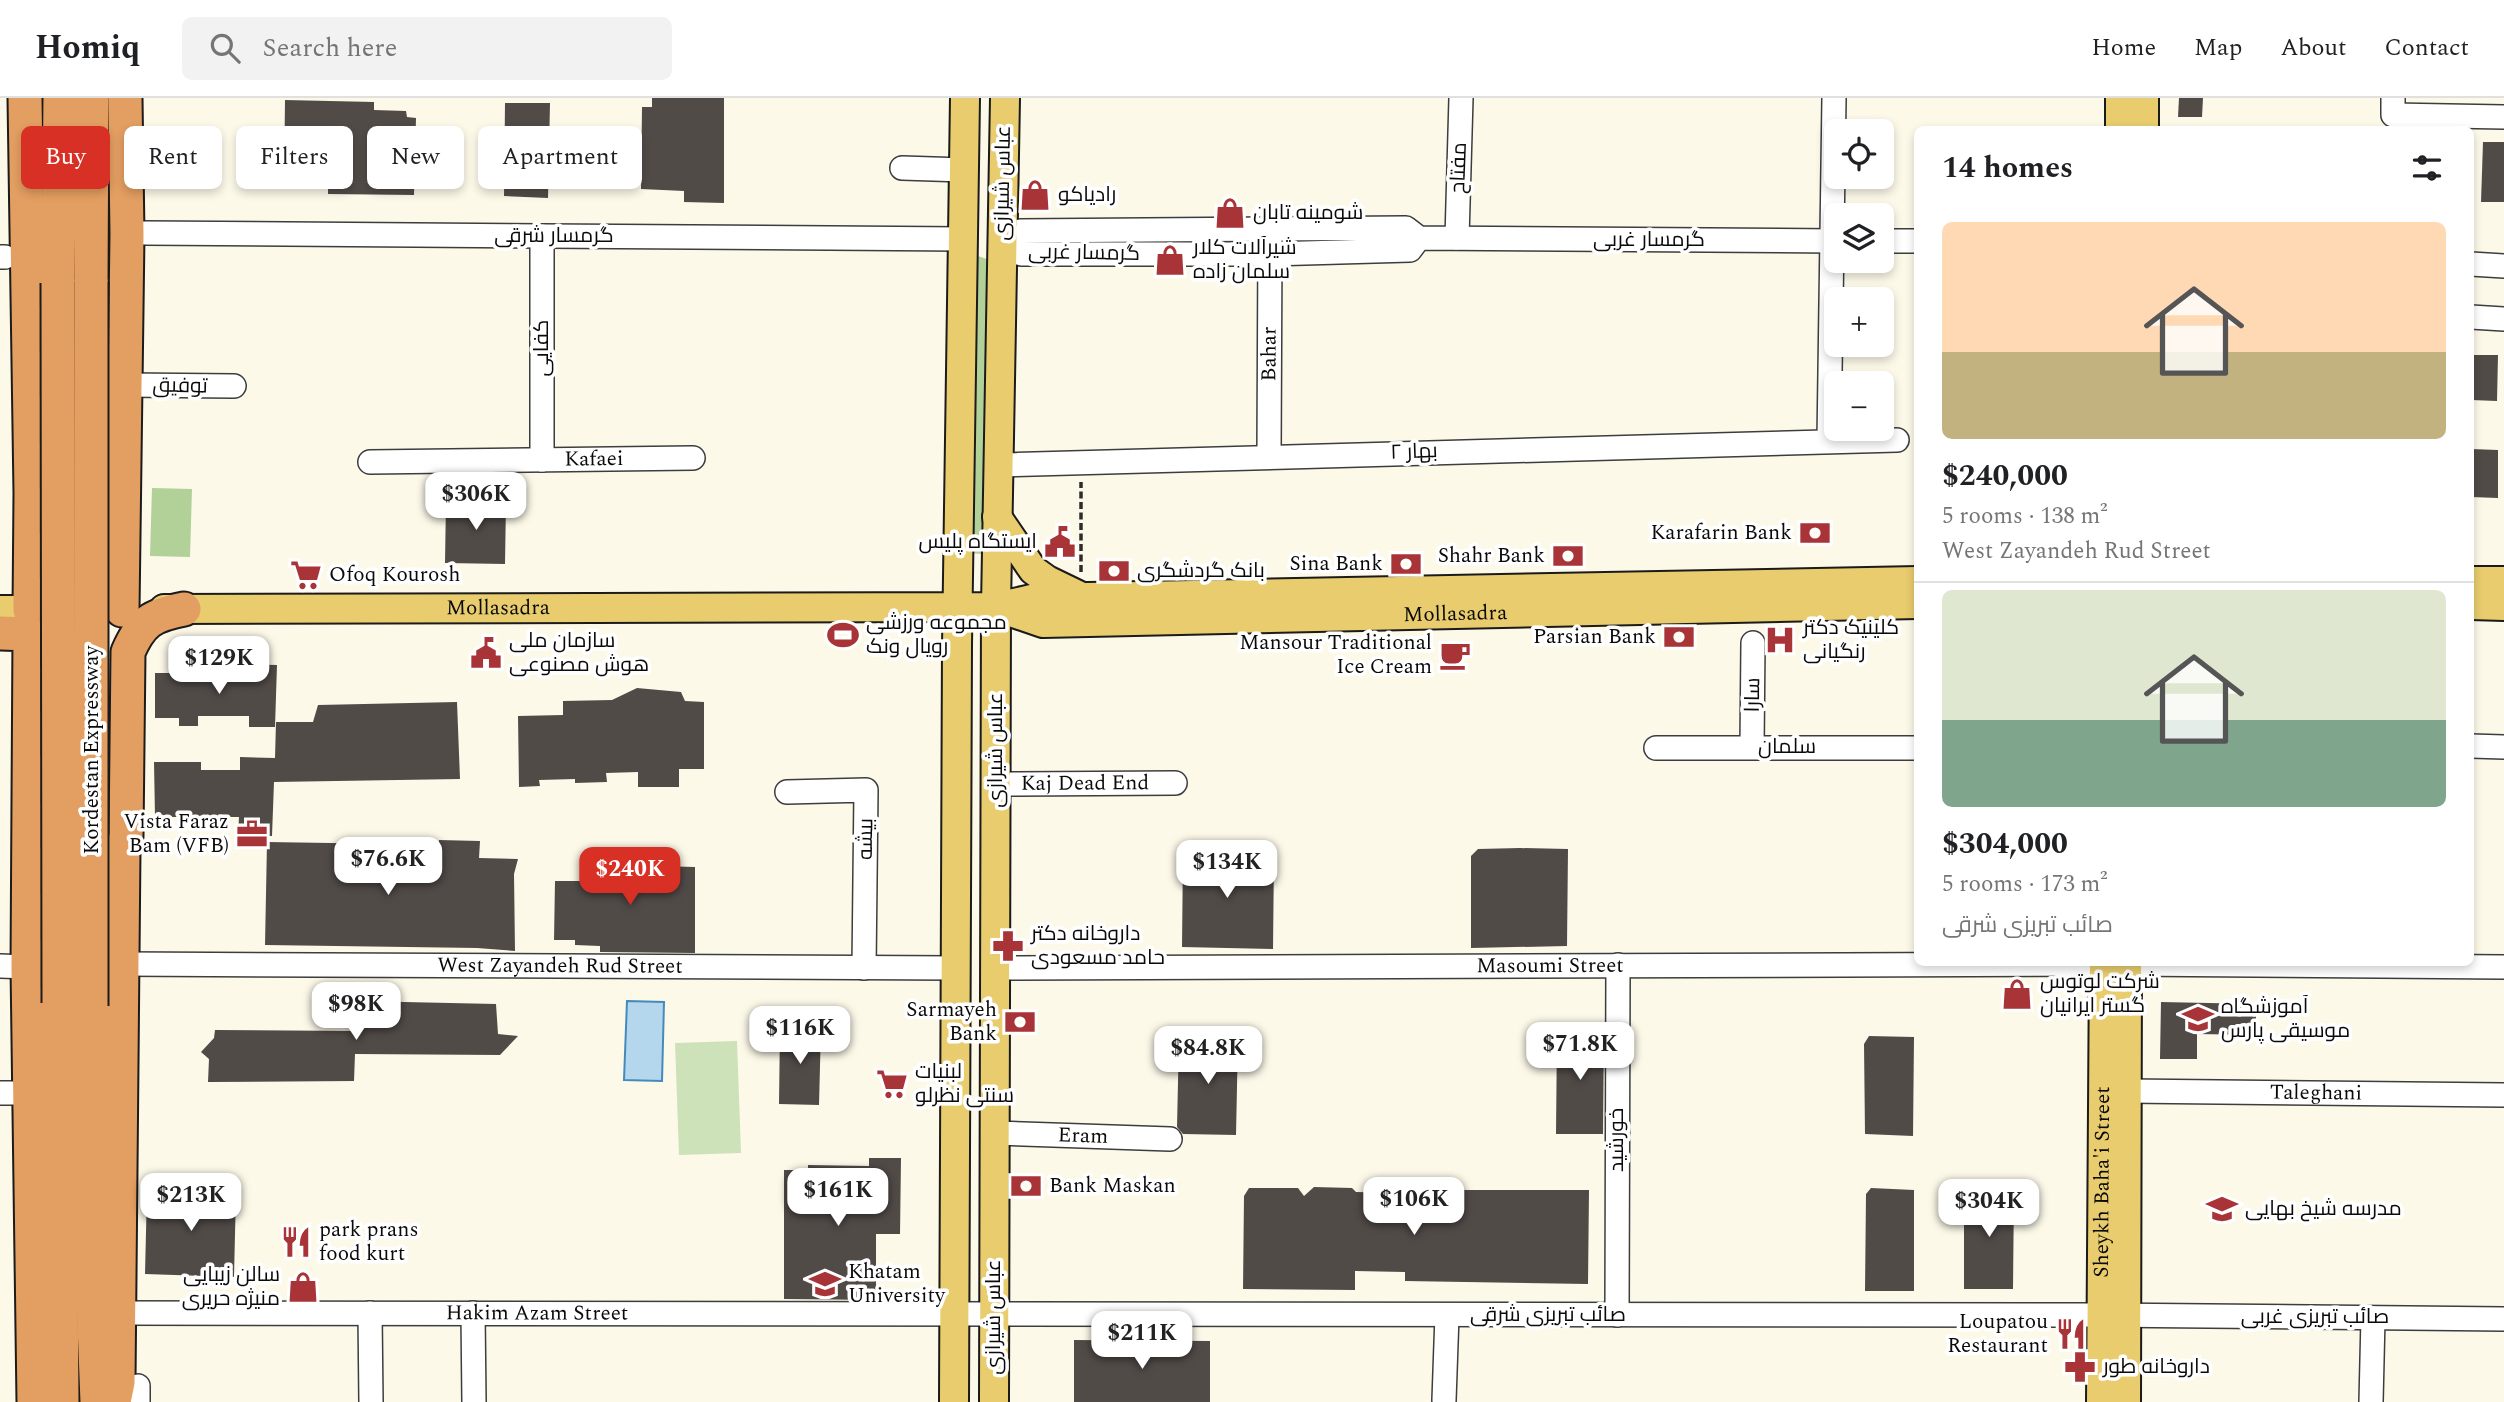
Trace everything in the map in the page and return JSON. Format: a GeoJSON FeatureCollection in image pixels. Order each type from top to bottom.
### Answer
{"type":"FeatureCollection","features":[{"type":"Feature","properties":{"kind":"highway"},"geometry":{"type":"LineString","coordinates":[[15,610],[31,494],[25,98]]}},
{"type":"Feature","properties":{"kind":"highway","name":"Kordestan Expressway"},"geometry":{"type":"LineString","coordinates":[[60,98],[58,283],[75,1004],[92,1272],[97,1402]]}},
{"type":"Feature","properties":{"kind":"highway","name":"Kordestan Expressway"},"geometry":{"type":"LineString","coordinates":[[62,1402],[75,1004],[91,282],[92,98]]}},
{"type":"Feature","properties":{"kind":"highway"},"geometry":{"type":"LineString","coordinates":[[122,610],[127,234],[125,98]]}},
{"type":"Feature","properties":{"kind":"highway"},"geometry":{"type":"LineString","coordinates":[[31,494],[43,514],[66,522],[85,522],[105,514],[123,498]]}},
{"type":"Feature","properties":{"kind":"highway"},"geometry":{"type":"LineString","coordinates":[[130,1397],[118,1382],[123,849],[126,836],[128,652],[136,633],[146,623],[163,613],[184,609]]}},
{"type":"Feature","properties":{"kind":"highway"},"geometry":{"type":"LineString","coordinates":[[0,633],[30,634],[29,843],[14,967],[15,1093],[34,1402]]}},
{"type":"Feature","properties":{"kind":"highway"},"geometry":{"type":"LineString","coordinates":[[29,843],[41,828],[49,823],[84,820],[96,821],[106,826],[123,849]]}},
{"type":"Feature","properties":{"kind":"main road","name":"عباس شیرازی"},"geometry":{"type":"LineString","coordinates":[[954,1402],[957,606],[965,98]]}},
{"type":"Feature","properties":{"kind":"main road","name":"عباس شیرازی"},"geometry":{"type":"LineString","coordinates":[[994,1402],[996,607],[1005,98]]}},
{"type":"Feature","properties":{"kind":"main road"},"geometry":{"type":"LineString","coordinates":[[2120,98],[2120,126]]}},
{"type":"Feature","properties":{"kind":"main road"},"geometry":{"type":"LineString","coordinates":[[2144,98],[2144,126]]}},
{"type":"Feature","properties":{"kind":"main road"},"geometry":{"type":"LineString","coordinates":[[963,239],[1002,239]]}},
{"type":"Feature","properties":{"kind":"main road"},"geometry":{"type":"LineString","coordinates":[[998,517],[1033,570],[1081,597]]}},
{"type":"Feature","properties":{"kind":"main road"},"geometry":{"type":"LineString","coordinates":[[958,560],[965,567],[978,570],[987,567],[997,557]]}},
{"type":"Feature","properties":{"kind":"main road","name":"Mollasadra"},"geometry":{"type":"LineString","coordinates":[[15,610],[996,607],[1036,598],[1914,581]]}},
{"type":"Feature","properties":{"kind":"main road"},"geometry":{"type":"LineString","coordinates":[[2474,602],[2489,584]]}},
{"type":"Feature","properties":{"kind":"main road","name":"Mollasadra"},"geometry":{"type":"LineString","coordinates":[[996,607],[1044,623],[1914,604]]}},
{"type":"Feature","properties":{"kind":"main road","name":"Sheykh Baha'i Street"},"geometry":{"type":"LineString","coordinates":[[2101,1402],[2114,1315],[2127,1091],[2116,966]]}},
{"type":"Feature","properties":{"kind":"main road","name":"Sheykh Baha'i Street"},"geometry":{"type":"LineString","coordinates":[[2116,966],[2114,1315],[2126,1402]]}},
{"type":"Feature","properties":{"kind":"street","name":"مفتاح"},"geometry":{"type":"LineString","coordinates":[[1457,238],[1461,98]]}},
{"type":"Feature","properties":{"kind":"street"},"geometry":{"type":"LineString","coordinates":[[1834,98],[1834,203]]}},
{"type":"Feature","properties":{"kind":"street"},"geometry":{"type":"LineString","coordinates":[[2393,114],[2504,117]]}},
{"type":"Feature","properties":{"kind":"street"},"geometry":{"type":"LineString","coordinates":[[902,168],[964,170]]}},
{"type":"Feature","properties":{"kind":"street","name":"گرمسار غربی"},"geometry":{"type":"LineString","coordinates":[[1419,238],[1410,250],[1270,254],[1021,254],[1002,239],[1020,231],[1406,228],[1419,238],[1824,241]]}},
{"type":"Feature","properties":{"kind":"street","name":"Bahar"},"geometry":{"type":"LineString","coordinates":[[1269,456],[1270,229]]}},
{"type":"Feature","properties":{"kind":"street","name":"گرمسار شرقی"},"geometry":{"type":"LineString","coordinates":[[144,233],[963,239]]}},
{"type":"Feature","properties":{"kind":"street","name":"کفایی"},"geometry":{"type":"LineString","coordinates":[[542,236],[542,460]]}},
{"type":"Feature","properties":{"kind":"street"},"geometry":{"type":"LineString","coordinates":[[1894,241],[1914,241]]}},
{"type":"Feature","properties":{"kind":"street"},"geometry":{"type":"LineString","coordinates":[[2474,264],[2504,266]]}},
{"type":"Feature","properties":{"kind":"street"},"geometry":{"type":"LineString","coordinates":[[1831,371],[1833,273]]}},
{"type":"Feature","properties":{"kind":"street"},"geometry":{"type":"LineString","coordinates":[[2474,317],[2504,319]]}},
{"type":"Feature","properties":{"kind":"street","name":"توفیق"},"geometry":{"type":"LineString","coordinates":[[125,385],[234,386]]}},
{"type":"Feature","properties":{"kind":"street","name":"بهار ۲"},"geometry":{"type":"LineString","coordinates":[[998,465],[1829,441]]}},
{"type":"Feature","properties":{"kind":"street","name":"Kafaei"},"geometry":{"type":"LineString","coordinates":[[370,462],[693,458]]}},
{"type":"Feature","properties":{"kind":"street","name":"سارا"},"geometry":{"type":"LineString","coordinates":[[1752,747],[1753,643]]}},
{"type":"Feature","properties":{"kind":"street"},"geometry":{"type":"LineString","coordinates":[[2474,746],[2504,747]]}},
{"type":"Feature","properties":{"kind":"street","name":"سلمان"},"geometry":{"type":"LineString","coordinates":[[1656,748],[1914,748]]}},
{"type":"Feature","properties":{"kind":"street","name":"Kaj Dead End"},"geometry":{"type":"LineString","coordinates":[[996,784],[1175,783]]}},
{"type":"Feature","properties":{"kind":"street","name":"بیشه"},"geometry":{"type":"LineString","coordinates":[[787,792],[866,790],[864,968]]}},
{"type":"Feature","properties":{"kind":"street","name":"West Zayandeh Rud Street"},"geometry":{"type":"LineString","coordinates":[[122,964],[955,968]]}},
{"type":"Feature","properties":{"kind":"street","name":"Masoumi Street"},"geometry":{"type":"LineString","coordinates":[[995,968],[1914,964]]}},
{"type":"Feature","properties":{"kind":"street","name":"خورشید"},"geometry":{"type":"LineString","coordinates":[[1617,1315],[1618,965]]}},
{"type":"Feature","properties":{"kind":"street","name":"Masoumi Street"},"geometry":{"type":"LineString","coordinates":[[2407,966],[2504,967]]}},
{"type":"Feature","properties":{"kind":"street","name":"Taleghani"},"geometry":{"type":"LineString","coordinates":[[2127,1091],[2504,1095]]}},
{"type":"Feature","properties":{"kind":"street","name":"Eram"},"geometry":{"type":"LineString","coordinates":[[995,1133],[1170,1139]]}},
{"type":"Feature","properties":{"kind":"street","name":"Hakim Azam Street"},"geometry":{"type":"LineString","coordinates":[[119,1312],[954,1314]]}},
{"type":"Feature","properties":{"kind":"street"},"geometry":{"type":"LineString","coordinates":[[370,1313],[370,1402]]}},
{"type":"Feature","properties":{"kind":"street"},"geometry":{"type":"LineString","coordinates":[[473,1313],[474,1402]]}},
{"type":"Feature","properties":{"kind":"street"},"geometry":{"type":"LineString","coordinates":[[954,1314],[994,1314]]}},
{"type":"Feature","properties":{"kind":"street","name":"صائب تبریزی شرقی"},"geometry":{"type":"LineString","coordinates":[[994,1314],[2114,1315]]}},
{"type":"Feature","properties":{"kind":"street"},"geometry":{"type":"LineString","coordinates":[[1444,1400],[1447,1315]]}},
{"type":"Feature","properties":{"kind":"street","name":"صائب تبریزی غربی"},"geometry":{"type":"LineString","coordinates":[[2114,1315],[2504,1319]]}},
{"type":"Feature","properties":{"kind":"street"},"geometry":{"type":"LineString","coordinates":[[2371,1402],[2373,1318]]}},
{"type":"Feature","properties":{"kind":"path"},"geometry":{"type":"LineString","coordinates":[[1081,597],[1082,462]]}},
{"type":"Feature","properties":{"kind":"green space"},"geometry":{"type":"Polygon","coordinates":[[[978,256],[987,259],[992,268],[985,544],[982,554],[968,553],[971,263],[978,256]]]}},
{"type":"Feature","properties":{"kind":"green space"},"geometry":{"type":"Polygon","coordinates":[[[152,488],[192,489],[190,557],[150,556],[152,488]]]}},
{"type":"Feature","properties":{"kind":"green space"},"geometry":{"type":"Polygon","coordinates":[[[737,1041],[741,1153],[679,1155],[675,1043],[737,1041]]]}},
{"type":"Feature","properties":{"kind":"water"},"geometry":{"type":"Polygon","coordinates":[[[627,1001],[664,1002],[662,1081],[624,1080],[627,1001]]]}},
{"type":"Feature","properties":{"kind":"building"},"geometry":{"type":"Polygon","coordinates":[[[652,98],[724,98],[724,203],[684,202],[684,191],[641,189],[642,107],[652,107],[652,98]]]}},
{"type":"Feature","properties":{"kind":"building"},"geometry":{"type":"Polygon","coordinates":[[[2179,98],[2203,98],[2202,117],[2178,117],[2179,98]]]}},
{"type":"Feature","properties":{"kind":"building"},"geometry":{"type":"Polygon","coordinates":[[[285,100],[374,102],[374,110],[406,111],[407,117],[416,118],[416,126],[367,126],[367,189],[414,189],[414,195],[328,194],[328,189],[353,189],[353,126],[285,126],[285,100]]]}},
{"type":"Feature","properties":{"kind":"building"},"geometry":{"type":"Polygon","coordinates":[[[505,103],[550,103],[550,126],[505,126],[505,103]]]}},
{"type":"Feature","properties":{"kind":"building"},"geometry":{"type":"Polygon","coordinates":[[[2483,142],[2504,142],[2504,202],[2481,202],[2483,142]]]}},
{"type":"Feature","properties":{"kind":"building"},"geometry":{"type":"Polygon","coordinates":[[[504,189],[548,189],[548,198],[504,196],[504,189]]]}},
{"type":"Feature","properties":{"kind":"building"},"geometry":{"type":"Polygon","coordinates":[[[2474,355],[2498,355],[2497,401],[2474,400],[2474,355]]]}},
{"type":"Feature","properties":{"kind":"building"},"geometry":{"type":"Polygon","coordinates":[[[2474,449],[2498,450],[2498,498],[2474,497],[2474,449]]]}},
{"type":"Feature","properties":{"kind":"building"},"geometry":{"type":"Polygon","coordinates":[[[446,501],[506,502],[505,564],[445,563],[446,501]]]}},
{"type":"Feature","properties":{"kind":"building"},"geometry":{"type":"Polygon","coordinates":[[[235,664],[277,665],[275,727],[249,727],[249,716],[198,716],[198,726],[179,726],[179,718],[155,718],[155,673],[199,673],[199,679],[235,679],[235,664]]]}},
{"type":"Feature","properties":{"kind":"building"},"geometry":{"type":"Polygon","coordinates":[[[637,688],[681,692],[685,701],[704,702],[704,769],[679,769],[679,787],[638,787],[638,772],[606,773],[607,782],[539,780],[540,786],[519,787],[518,716],[563,715],[563,701],[612,700],[637,688]]]}},
{"type":"Feature","properties":{"kind":"building"},"geometry":{"type":"Polygon","coordinates":[[[457,702],[460,779],[274,782],[272,836],[238,835],[239,817],[155,817],[154,762],[201,762],[201,770],[240,770],[240,757],[275,758],[276,722],[313,722],[318,705],[457,702]]]}},
{"type":"Feature","properties":{"kind":"building"},"geometry":{"type":"Polygon","coordinates":[[[439,840],[480,841],[479,858],[518,859],[514,874],[515,951],[265,945],[267,842],[396,844],[396,866],[437,866],[439,840]]]}},
{"type":"Feature","properties":{"kind":"building"},"geometry":{"type":"Polygon","coordinates":[[[1183,848],[1229,849],[1229,855],[1274,855],[1273,949],[1182,947],[1183,848]]]}},
{"type":"Feature","properties":{"kind":"building"},"geometry":{"type":"Polygon","coordinates":[[[1478,849],[1568,849],[1567,946],[1471,948],[1471,856],[1478,849]]]}},
{"type":"Feature","properties":{"kind":"building"},"geometry":{"type":"Polygon","coordinates":[[[611,850],[645,851],[657,866],[695,867],[695,953],[600,952],[600,946],[575,945],[575,940],[554,940],[555,881],[602,881],[603,858],[611,850]]]}},
{"type":"Feature","properties":{"kind":"building"},"geometry":{"type":"Polygon","coordinates":[[[358,1001],[496,1004],[498,1034],[518,1036],[500,1055],[355,1054],[354,1081],[208,1082],[209,1059],[201,1052],[214,1038],[215,1030],[356,1031],[358,1001]]]}},
{"type":"Feature","properties":{"kind":"building"},"geometry":{"type":"Polygon","coordinates":[[[2161,1002],[2256,1004],[2256,1035],[2197,1034],[2197,1059],[2160,1059],[2161,1002]]]}},
{"type":"Feature","properties":{"kind":"building"},"geometry":{"type":"Polygon","coordinates":[[[780,1027],[821,1027],[819,1105],[779,1104],[780,1027]]]}},
{"type":"Feature","properties":{"kind":"building"},"geometry":{"type":"Polygon","coordinates":[[[1557,1031],[1604,1031],[1603,1134],[1556,1134],[1557,1031]]]}},
{"type":"Feature","properties":{"kind":"building"},"geometry":{"type":"Polygon","coordinates":[[[1869,1036],[1914,1037],[1913,1136],[1865,1134],[1864,1044],[1869,1036]]]}},
{"type":"Feature","properties":{"kind":"building"},"geometry":{"type":"Polygon","coordinates":[[[1179,1037],[1238,1038],[1236,1135],[1183,1134],[1177,1127],[1179,1037]]]}},
{"type":"Feature","properties":{"kind":"building"},"geometry":{"type":"Polygon","coordinates":[[[869,1158],[901,1158],[900,1234],[876,1234],[876,1300],[784,1299],[784,1170],[808,1170],[808,1165],[869,1166],[869,1158]]]}},
{"type":"Feature","properties":{"kind":"building"},"geometry":{"type":"Polygon","coordinates":[[[1314,1187],[1352,1188],[1356,1192],[1405,1193],[1405,1190],[1589,1190],[1588,1284],[1405,1281],[1405,1272],[1355,1271],[1355,1290],[1243,1289],[1244,1196],[1249,1188],[1298,1188],[1304,1196],[1314,1187]]]}},
{"type":"Feature","properties":{"kind":"building"},"geometry":{"type":"Polygon","coordinates":[[[1871,1188],[1914,1190],[1914,1291],[1865,1291],[1866,1194],[1871,1188]]]}},
{"type":"Feature","properties":{"kind":"building"},"geometry":{"type":"Polygon","coordinates":[[[147,1190],[236,1192],[234,1277],[145,1274],[147,1190]]]}},
{"type":"Feature","properties":{"kind":"building"},"geometry":{"type":"Polygon","coordinates":[[[1964,1190],[2014,1190],[2013,1289],[1964,1289],[1964,1190]]]}},
{"type":"Feature","properties":{"kind":"building"},"geometry":{"type":"Polygon","coordinates":[[[1074,1340],[1210,1341],[1210,1402],[1074,1402],[1074,1340]]]}},
{"type":"Feature","properties":{"kind":"place","name":"رادیاکو"},"geometry":{"type":"Point","coordinates":[1035,195]}},
{"type":"Feature","properties":{"kind":"place","name":"شومینه تابان"},"geometry":{"type":"Point","coordinates":[1230,213]}},
{"type":"Feature","properties":{"kind":"place","name":"شیرآلات کلار سلمان زاده"},"geometry":{"type":"Point","coordinates":[1170,260]}},
{"type":"Feature","properties":{"kind":"place","name":"Karafarin Bank"},"geometry":{"type":"Point","coordinates":[1815,533]}},
{"type":"Feature","properties":{"kind":"place","name":"ایستگاه پلیس"},"geometry":{"type":"Point","coordinates":[1060,542]}},
{"type":"Feature","properties":{"kind":"place","name":"Shahr Bank"},"geometry":{"type":"Point","coordinates":[1568,556]}},
{"type":"Feature","properties":{"kind":"place","name":"Sina Bank"},"geometry":{"type":"Point","coordinates":[1406,564]}},
{"type":"Feature","properties":{"kind":"place","name":"بانک گردشگری"},"geometry":{"type":"Point","coordinates":[1114,571]}},
{"type":"Feature","properties":{"kind":"place","name":"Ofoq Kourosh"},"geometry":{"type":"Point","coordinates":[306,575]}},
{"type":"Feature","properties":{"kind":"place","name":"مجموعه ورزشی رویال ونک"},"geometry":{"type":"Point","coordinates":[843,635]}},
{"type":"Feature","properties":{"kind":"place","name":"Parsian Bank"},"geometry":{"type":"Point","coordinates":[1679,637]}},
{"type":"Feature","properties":{"kind":"place","name":"کلینیک دکتر رنگیانی"},"geometry":{"type":"Point","coordinates":[1780,640]}},
{"type":"Feature","properties":{"kind":"place","name":"سازمان ملی هوش مصنوعی"},"geometry":{"type":"Point","coordinates":[486,653]}},
{"type":"Feature","properties":{"kind":"place","name":"Mansour Traditional Ice Cream"},"geometry":{"type":"Point","coordinates":[1455,655]}},
{"type":"Feature","properties":{"kind":"place","name":"Vista Faraz Bam (VFB)"},"geometry":{"type":"Point","coordinates":[252,834]}},
{"type":"Feature","properties":{"kind":"place","name":"داروخانه دکتر حامد مسعودی"},"geometry":{"type":"Point","coordinates":[1008,946]}},
{"type":"Feature","properties":{"kind":"place","name":"شرکت لوتوس گستر ایرانیان"},"geometry":{"type":"Point","coordinates":[2017,994]}},
{"type":"Feature","properties":{"kind":"place","name":"آموزشگاه موسیقی پارس"},"geometry":{"type":"Point","coordinates":[2198,1019]}},
{"type":"Feature","properties":{"kind":"place","name":"Sarmayeh Bank"},"geometry":{"type":"Point","coordinates":[1020,1022]}},
{"type":"Feature","properties":{"kind":"place","name":"لبنیات سنتی نظرلو"},"geometry":{"type":"Point","coordinates":[892,1084]}},
{"type":"Feature","properties":{"kind":"place","name":"Bank Maskan"},"geometry":{"type":"Point","coordinates":[1026,1186]}},
{"type":"Feature","properties":{"kind":"place","name":"مدرسه شیخ بهایی"},"geometry":{"type":"Point","coordinates":[2222,1209]}},
{"type":"Feature","properties":{"kind":"place","name":"park prans food kurt"},"geometry":{"type":"Point","coordinates":[296,1242]}},
{"type":"Feature","properties":{"kind":"place","name":"Khatam University"},"geometry":{"type":"Point","coordinates":[825,1284]}},
{"type":"Feature","properties":{"kind":"place","name":"سالن زیبایی منیژه حریری"},"geometry":{"type":"Point","coordinates":[303,1287]}},
{"type":"Feature","properties":{"kind":"place","name":"Loupatou Restaurant"},"geometry":{"type":"Point","coordinates":[2071,1334]}},
{"type":"Feature","properties":{"kind":"place","name":"داروخانه طور"},"geometry":{"type":"Point","coordinates":[2080,1367]}}]}
